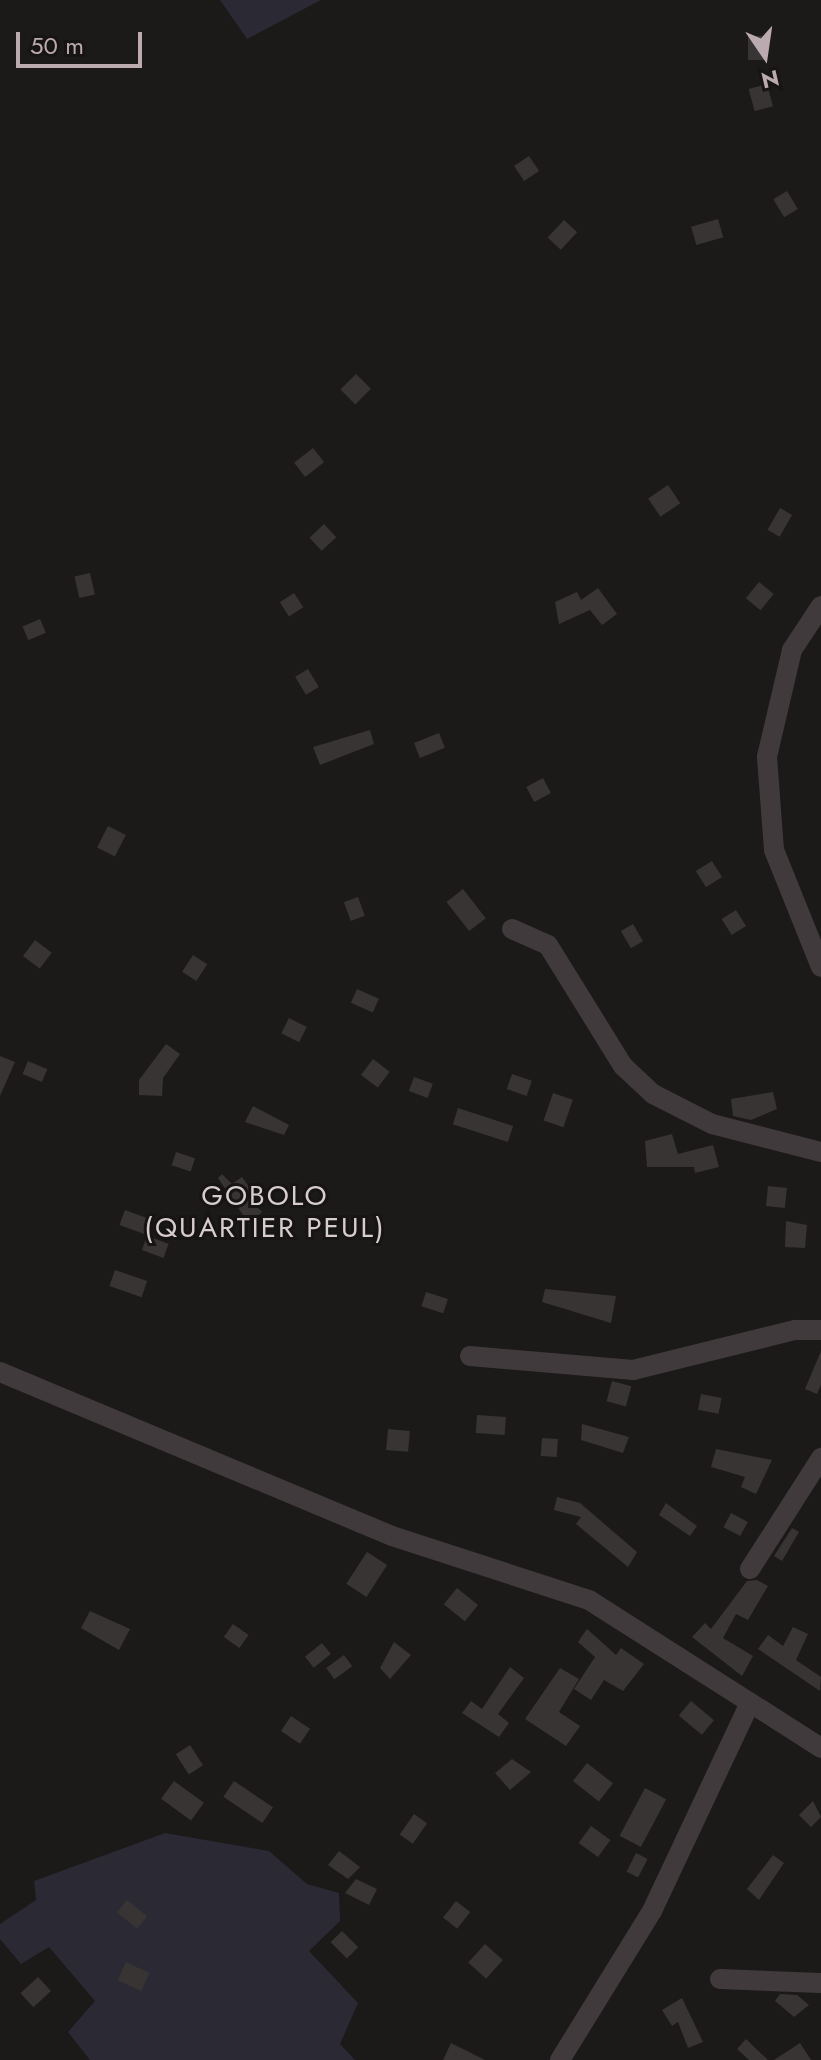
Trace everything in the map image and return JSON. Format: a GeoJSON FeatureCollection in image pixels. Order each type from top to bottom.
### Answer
{"type":"FeatureCollection","features":[{"type":"Feature","properties":{"kind":"street"},"geometry":{"type":"LineString","coordinates":[[821,606],[792,650],[767,757],[774,850],[821,967]]}},
{"type":"Feature","properties":{"kind":"street"},"geometry":{"type":"LineString","coordinates":[[512,929],[548,945],[623,1066],[653,1094],[712,1124],[821,1152]]}},
{"type":"Feature","properties":{"kind":"street"},"geometry":{"type":"LineString","coordinates":[[470,1356],[633,1370],[795,1330],[821,1330]]}},
{"type":"Feature","properties":{"kind":"street"},"geometry":{"type":"LineString","coordinates":[[0,1372],[392,1536],[589,1600],[821,1748]]}},
{"type":"Feature","properties":{"kind":"street"},"geometry":{"type":"LineString","coordinates":[[750,1569],[821,1458]]}},
{"type":"Feature","properties":{"kind":"street"},"geometry":{"type":"LineString","coordinates":[[560,2060],[652,1911],[750,1703]]}},
{"type":"Feature","properties":{"kind":"street"},"geometry":{"type":"LineString","coordinates":[[720,1979],[821,1983]]}},
{"type":"Feature","properties":{"kind":"shaded area"},"geometry":{"type":"Polygon","coordinates":[[[220,0],[321,0],[247,39],[220,0]]]}},
{"type":"Feature","properties":{"kind":"shaded area"},"geometry":{"type":"Polygon","coordinates":[[[165,1833],[269,1851],[307,1884],[339,1893],[340,1921],[309,1951],[358,2003],[340,2044],[355,2060],[90,2060],[68,2032],[95,2001],[49,1947],[21,1964],[0,1939],[0,1924],[36,1900],[34,1881],[165,1833]]]}},
{"type":"Feature","properties":{"kind":"building"},"geometry":{"type":"Polygon","coordinates":[[[748,36],[767,36],[767,60],[748,60],[748,36]]]}},
{"type":"Feature","properties":{"kind":"building"},"geometry":{"type":"Polygon","coordinates":[[[767,84],[773,106],[755,111],[749,89],[767,84]]]}},
{"type":"Feature","properties":{"kind":"building"},"geometry":{"type":"Polygon","coordinates":[[[529,156],[539,171],[524,181],[514,166],[529,156]]]}},
{"type":"Feature","properties":{"kind":"building"},"geometry":{"type":"Polygon","coordinates":[[[787,191],[798,209],[784,217],[773,199],[787,191]]]}},
{"type":"Feature","properties":{"kind":"building"},"geometry":{"type":"Polygon","coordinates":[[[718,219],[723,237],[696,245],[691,227],[718,219]]]}},
{"type":"Feature","properties":{"kind":"building"},"geometry":{"type":"Polygon","coordinates":[[[564,220],[577,232],[561,250],[548,238],[564,220]]]}},
{"type":"Feature","properties":{"kind":"building"},"geometry":{"type":"Polygon","coordinates":[[[356,374],[371,389],[355,404],[340,390],[356,374]]]}},
{"type":"Feature","properties":{"kind":"building"},"geometry":{"type":"Polygon","coordinates":[[[313,448],[324,462],[305,477],[294,463],[313,448]]]}},
{"type":"Feature","properties":{"kind":"building"},"geometry":{"type":"Polygon","coordinates":[[[668,485],[680,503],[660,517],[648,498],[668,485]]]}},
{"type":"Feature","properties":{"kind":"building"},"geometry":{"type":"Polygon","coordinates":[[[780,508],[792,515],[780,537],[768,530],[780,508]]]}},
{"type":"Feature","properties":{"kind":"building"},"geometry":{"type":"Polygon","coordinates":[[[324,524],[336,537],[322,551],[309,538],[324,524]]]}},
{"type":"Feature","properties":{"kind":"building"},"geometry":{"type":"Polygon","coordinates":[[[90,573],[95,594],[79,598],[74,577],[90,573]]]}},
{"type":"Feature","properties":{"kind":"building"},"geometry":{"type":"Polygon","coordinates":[[[759,582],[774,594],[761,610],[746,598],[759,582]]]}},
{"type":"Feature","properties":{"kind":"building"},"geometry":{"type":"Polygon","coordinates":[[[598,588],[617,614],[602,625],[590,610],[559,624],[555,602],[577,592],[581,600],[598,588]]]}},
{"type":"Feature","properties":{"kind":"building"},"geometry":{"type":"Polygon","coordinates":[[[294,593],[303,607],[289,617],[280,602],[294,593]]]}},
{"type":"Feature","properties":{"kind":"building"},"geometry":{"type":"Polygon","coordinates":[[[40,619],[46,633],[28,640],[23,626],[40,619]]]}},
{"type":"Feature","properties":{"kind":"building"},"geometry":{"type":"Polygon","coordinates":[[[308,669],[319,687],[306,695],[295,677],[308,669]]]}},
{"type":"Feature","properties":{"kind":"building"},"geometry":{"type":"Polygon","coordinates":[[[370,730],[374,744],[320,765],[313,747],[370,730]]]}},
{"type":"Feature","properties":{"kind":"building"},"geometry":{"type":"Polygon","coordinates":[[[439,733],[445,748],[420,758],[414,743],[439,733]]]}},
{"type":"Feature","properties":{"kind":"building"},"geometry":{"type":"Polygon","coordinates":[[[543,778],[551,793],[534,802],[526,787],[543,778]]]}},
{"type":"Feature","properties":{"kind":"building"},"geometry":{"type":"Polygon","coordinates":[[[108,826],[126,835],[115,856],[97,847],[108,826]]]}},
{"type":"Feature","properties":{"kind":"building"},"geometry":{"type":"Polygon","coordinates":[[[712,861],[722,877],[706,887],[696,871],[712,861]]]}},
{"type":"Feature","properties":{"kind":"building"},"geometry":{"type":"Polygon","coordinates":[[[463,889],[486,918],[469,931],[446,902],[463,889]]]}},
{"type":"Feature","properties":{"kind":"building"},"geometry":{"type":"Polygon","coordinates":[[[358,897],[365,916],[351,921],[344,902],[358,897]]]}},
{"type":"Feature","properties":{"kind":"building"},"geometry":{"type":"Polygon","coordinates":[[[736,910],[746,926],[732,935],[722,919],[736,910]]]}},
{"type":"Feature","properties":{"kind":"building"},"geometry":{"type":"Polygon","coordinates":[[[633,924],[643,941],[631,948],[621,931],[633,924]]]}},
{"type":"Feature","properties":{"kind":"building"},"geometry":{"type":"Polygon","coordinates":[[[35,940],[52,953],[40,969],[23,956],[35,940]]]}},
{"type":"Feature","properties":{"kind":"building"},"geometry":{"type":"Polygon","coordinates":[[[193,955],[207,964],[196,981],[182,972],[193,955]]]}},
{"type":"Feature","properties":{"kind":"building"},"geometry":{"type":"Polygon","coordinates":[[[357,989],[379,999],[373,1012],[351,1003],[357,989]]]}},
{"type":"Feature","properties":{"kind":"building"},"geometry":{"type":"Polygon","coordinates":[[[289,1018],[307,1027],[299,1042],[281,1033],[289,1018]]]}},
{"type":"Feature","properties":{"kind":"building"},"geometry":{"type":"Polygon","coordinates":[[[166,1044],[180,1054],[163,1078],[162,1096],[139,1095],[139,1080],[166,1044]]]}},
{"type":"Feature","properties":{"kind":"building"},"geometry":{"type":"Polygon","coordinates":[[[0,1056],[15,1062],[0,1096],[0,1056]]]}},
{"type":"Feature","properties":{"kind":"building"},"geometry":{"type":"Polygon","coordinates":[[[373,1059],[390,1072],[378,1088],[361,1075],[373,1059]]]}},
{"type":"Feature","properties":{"kind":"building"},"geometry":{"type":"Polygon","coordinates":[[[28,1061],[47,1069],[42,1082],[23,1074],[28,1061]]]}},
{"type":"Feature","properties":{"kind":"building"},"geometry":{"type":"Polygon","coordinates":[[[512,1074],[532,1081],[527,1096],[507,1089],[512,1074]]]}},
{"type":"Feature","properties":{"kind":"building"},"geometry":{"type":"Polygon","coordinates":[[[414,1077],[433,1084],[428,1098],[409,1091],[414,1077]]]}},
{"type":"Feature","properties":{"kind":"building"},"geometry":{"type":"Polygon","coordinates":[[[773,1092],[777,1109],[751,1120],[733,1116],[731,1099],[773,1092]]]}},
{"type":"Feature","properties":{"kind":"building"},"geometry":{"type":"Polygon","coordinates":[[[553,1093],[573,1100],[563,1127],[544,1120],[553,1093]]]}},
{"type":"Feature","properties":{"kind":"building"},"geometry":{"type":"Polygon","coordinates":[[[253,1106],[289,1125],[284,1135],[245,1122],[253,1106]]]}},
{"type":"Feature","properties":{"kind":"building"},"geometry":{"type":"Polygon","coordinates":[[[458,1108],[513,1126],[508,1142],[453,1124],[458,1108]]]}},
{"type":"Feature","properties":{"kind":"building"},"geometry":{"type":"Polygon","coordinates":[[[672,1134],[678,1154],[713,1145],[719,1167],[695,1173],[694,1167],[647,1167],[645,1141],[672,1134]]]}},
{"type":"Feature","properties":{"kind":"building"},"geometry":{"type":"Polygon","coordinates":[[[176,1152],[195,1158],[191,1171],[172,1165],[176,1152]]]}},
{"type":"Feature","properties":{"kind":"building"},"geometry":{"type":"Polygon","coordinates":[[[222,1174],[232,1184],[242,1177],[252,1191],[245,1195],[262,1212],[249,1224],[218,1178],[222,1174]]]}},
{"type":"Feature","properties":{"kind":"building"},"geometry":{"type":"Polygon","coordinates":[[[768,1186],[787,1188],[785,1208],[766,1206],[768,1186]]]}},
{"type":"Feature","properties":{"kind":"building"},"geometry":{"type":"Polygon","coordinates":[[[125,1210],[152,1220],[147,1235],[120,1225],[125,1210]]]}},
{"type":"Feature","properties":{"kind":"building"},"geometry":{"type":"Polygon","coordinates":[[[786,1221],[807,1225],[805,1248],[785,1247],[786,1221]]]}},
{"type":"Feature","properties":{"kind":"building"},"geometry":{"type":"Polygon","coordinates":[[[147,1236],[169,1244],[163,1258],[142,1250],[147,1236]]]}},
{"type":"Feature","properties":{"kind":"building"},"geometry":{"type":"Polygon","coordinates":[[[115,1270],[147,1281],[142,1297],[109,1286],[115,1270]]]}},
{"type":"Feature","properties":{"kind":"building"},"geometry":{"type":"Polygon","coordinates":[[[545,1289],[616,1296],[611,1323],[542,1302],[545,1289]]]}},
{"type":"Feature","properties":{"kind":"building"},"geometry":{"type":"Polygon","coordinates":[[[426,1292],[448,1299],[443,1313],[421,1306],[426,1292]]]}},
{"type":"Feature","properties":{"kind":"building"},"geometry":{"type":"Polygon","coordinates":[[[821,1351],[821,1385],[817,1394],[805,1389],[821,1351]]]}},
{"type":"Feature","properties":{"kind":"building"},"geometry":{"type":"Polygon","coordinates":[[[612,1381],[631,1386],[626,1406],[607,1401],[612,1381]]]}},
{"type":"Feature","properties":{"kind":"building"},"geometry":{"type":"Polygon","coordinates":[[[701,1394],[722,1398],[719,1414],[698,1410],[701,1394]]]}},
{"type":"Feature","properties":{"kind":"building"},"geometry":{"type":"Polygon","coordinates":[[[477,1415],[506,1417],[505,1435],[476,1433],[477,1415]]]}},
{"type":"Feature","properties":{"kind":"building"},"geometry":{"type":"Polygon","coordinates":[[[582,1424],[629,1437],[623,1453],[581,1440],[582,1424]]]}},
{"type":"Feature","properties":{"kind":"building"},"geometry":{"type":"Polygon","coordinates":[[[388,1429],[410,1431],[408,1452],[386,1450],[388,1429]]]}},
{"type":"Feature","properties":{"kind":"building"},"geometry":{"type":"Polygon","coordinates":[[[542,1438],[558,1439],[557,1457],[541,1456],[542,1438]]]}},
{"type":"Feature","properties":{"kind":"building"},"geometry":{"type":"Polygon","coordinates":[[[716,1449],[772,1460],[756,1494],[741,1487],[745,1477],[711,1467],[716,1449]]]}},
{"type":"Feature","properties":{"kind":"building"},"geometry":{"type":"Polygon","coordinates":[[[557,1497],[580,1503],[637,1552],[628,1567],[576,1524],[581,1517],[554,1510],[557,1497]]]}},
{"type":"Feature","properties":{"kind":"building"},"geometry":{"type":"Polygon","coordinates":[[[666,1503],[697,1526],[690,1536],[659,1515],[666,1503]]]}},
{"type":"Feature","properties":{"kind":"building"},"geometry":{"type":"Polygon","coordinates":[[[731,1513],[748,1522],[740,1536],[723,1527],[731,1513]]]}},
{"type":"Feature","properties":{"kind":"building"},"geometry":{"type":"Polygon","coordinates":[[[792,1528],[799,1532],[782,1561],[774,1556],[792,1528]]]}},
{"type":"Feature","properties":{"kind":"building"},"geometry":{"type":"Polygon","coordinates":[[[367,1552],[387,1565],[366,1597],[346,1584],[367,1552]]]}},
{"type":"Feature","properties":{"kind":"building"},"geometry":{"type":"Polygon","coordinates":[[[757,1580],[768,1586],[748,1620],[736,1614],[723,1638],[753,1656],[742,1676],[692,1637],[705,1623],[711,1629],[747,1581],[757,1580]]]}},
{"type":"Feature","properties":{"kind":"building"},"geometry":{"type":"Polygon","coordinates":[[[457,1588],[478,1605],[465,1621],[444,1604],[457,1588]]]}},
{"type":"Feature","properties":{"kind":"building"},"geometry":{"type":"Polygon","coordinates":[[[90,1611],[130,1629],[119,1650],[81,1628],[90,1611]]]}},
{"type":"Feature","properties":{"kind":"building"},"geometry":{"type":"Polygon","coordinates":[[[233,1624],[249,1635],[239,1648],[224,1637],[233,1624]]]}},
{"type":"Feature","properties":{"kind":"building"},"geometry":{"type":"Polygon","coordinates":[[[793,1627],[808,1634],[796,1660],[821,1677],[820,1691],[758,1649],[768,1635],[783,1646],[793,1627]]]}},
{"type":"Feature","properties":{"kind":"building"},"geometry":{"type":"Polygon","coordinates":[[[587,1629],[616,1655],[621,1648],[644,1664],[623,1691],[604,1680],[591,1700],[574,1689],[595,1657],[578,1642],[587,1629]]]}},
{"type":"Feature","properties":{"kind":"building"},"geometry":{"type":"Polygon","coordinates":[[[394,1642],[411,1655],[390,1679],[380,1668],[394,1642]]]}},
{"type":"Feature","properties":{"kind":"building"},"geometry":{"type":"Polygon","coordinates":[[[322,1643],[331,1654],[314,1668],[305,1657],[322,1643]]]}},
{"type":"Feature","properties":{"kind":"building"},"geometry":{"type":"Polygon","coordinates":[[[344,1655],[352,1666],[334,1679],[326,1668],[344,1655]]]}},
{"type":"Feature","properties":{"kind":"building"},"geometry":{"type":"Polygon","coordinates":[[[510,1667],[524,1678],[498,1714],[509,1723],[499,1737],[462,1713],[471,1701],[482,1709],[510,1667]]]}},
{"type":"Feature","properties":{"kind":"building"},"geometry":{"type":"Polygon","coordinates":[[[560,1668],[579,1679],[559,1712],[580,1726],[566,1746],[525,1719],[560,1668]]]}},
{"type":"Feature","properties":{"kind":"building"},"geometry":{"type":"Polygon","coordinates":[[[691,1701],[714,1720],[702,1735],[679,1716],[691,1701]]]}},
{"type":"Feature","properties":{"kind":"building"},"geometry":{"type":"Polygon","coordinates":[[[291,1716],[310,1729],[300,1744],[281,1731],[291,1716]]]}},
{"type":"Feature","properties":{"kind":"building"},"geometry":{"type":"Polygon","coordinates":[[[190,1745],[203,1765],[189,1774],[176,1754],[190,1745]]]}},
{"type":"Feature","properties":{"kind":"building"},"geometry":{"type":"Polygon","coordinates":[[[512,1759],[531,1772],[510,1790],[495,1773],[512,1759]]]}},
{"type":"Feature","properties":{"kind":"building"},"geometry":{"type":"Polygon","coordinates":[[[587,1763],[613,1783],[599,1801],[573,1781],[587,1763]]]}},
{"type":"Feature","properties":{"kind":"building"},"geometry":{"type":"Polygon","coordinates":[[[174,1781],[204,1803],[191,1821],[161,1799],[174,1781]]]}},
{"type":"Feature","properties":{"kind":"building"},"geometry":{"type":"Polygon","coordinates":[[[234,1781],[273,1807],[262,1823],[223,1797],[234,1781]]]}},
{"type":"Feature","properties":{"kind":"building"},"geometry":{"type":"Polygon","coordinates":[[[645,1788],[666,1799],[641,1847],[620,1836],[645,1788]]]}},
{"type":"Feature","properties":{"kind":"building"},"geometry":{"type":"Polygon","coordinates":[[[813,1801],[821,1817],[811,1827],[799,1815],[813,1801]]]}},
{"type":"Feature","properties":{"kind":"building"},"geometry":{"type":"Polygon","coordinates":[[[414,1814],[427,1823],[413,1844],[400,1834],[414,1814]]]}},
{"type":"Feature","properties":{"kind":"building"},"geometry":{"type":"Polygon","coordinates":[[[591,1826],[610,1840],[598,1857],[579,1843],[591,1826]]]}},
{"type":"Feature","properties":{"kind":"building"},"geometry":{"type":"Polygon","coordinates":[[[339,1851],[360,1867],[348,1879],[328,1865],[339,1851]]]}},
{"type":"Feature","properties":{"kind":"building"},"geometry":{"type":"Polygon","coordinates":[[[636,1853],[648,1859],[638,1878],[626,1872],[636,1853]]]}},
{"type":"Feature","properties":{"kind":"building"},"geometry":{"type":"Polygon","coordinates":[[[773,1855],[784,1863],[759,1900],[747,1889],[773,1855]]]}},
{"type":"Feature","properties":{"kind":"building"},"geometry":{"type":"Polygon","coordinates":[[[356,1879],[377,1889],[369,1905],[345,1893],[356,1879]]]}},
{"type":"Feature","properties":{"kind":"building"},"geometry":{"type":"Polygon","coordinates":[[[127,1900],[147,1916],[137,1929],[117,1912],[127,1900]]]}},
{"type":"Feature","properties":{"kind":"building"},"geometry":{"type":"Polygon","coordinates":[[[456,1901],[470,1912],[457,1929],[443,1918],[456,1901]]]}},
{"type":"Feature","properties":{"kind":"building"},"geometry":{"type":"Polygon","coordinates":[[[342,1931],[358,1947],[347,1959],[331,1942],[342,1931]]]}},
{"type":"Feature","properties":{"kind":"building"},"geometry":{"type":"Polygon","coordinates":[[[485,1944],[503,1960],[486,1979],[468,1963],[485,1944]]]}},
{"type":"Feature","properties":{"kind":"building"},"geometry":{"type":"Polygon","coordinates":[[[126,1962],[150,1973],[141,1991],[118,1980],[126,1962]]]}},
{"type":"Feature","properties":{"kind":"building"},"geometry":{"type":"Polygon","coordinates":[[[38,1977],[51,1991],[33,2007],[20,1993],[38,1977]]]}},
{"type":"Feature","properties":{"kind":"building"},"geometry":{"type":"Polygon","coordinates":[[[780,1994],[797,1995],[809,2005],[794,2017],[775,2001],[780,1994]]]}},
{"type":"Feature","properties":{"kind":"building"},"geometry":{"type":"Polygon","coordinates":[[[682,1998],[703,2042],[688,2048],[678,2022],[672,2026],[662,2010],[682,1998]]]}},
{"type":"Feature","properties":{"kind":"building"},"geometry":{"type":"Polygon","coordinates":[[[746,2039],[768,2060],[749,2060],[737,2049],[746,2039]]]}},
{"type":"Feature","properties":{"kind":"building"},"geometry":{"type":"Polygon","coordinates":[[[451,2043],[485,2060],[443,2060],[451,2043]]]}},
{"type":"Feature","properties":{"kind":"building"},"geometry":{"type":"Polygon","coordinates":[[[800,2043],[811,2060],[774,2060],[800,2043]]]}},
{"type":"Feature","properties":{"kind":"district","name":"GOBOLO (QUARTIER PEUL)"},"geometry":{"type":"Point","coordinates":[265,1212]}}]}
